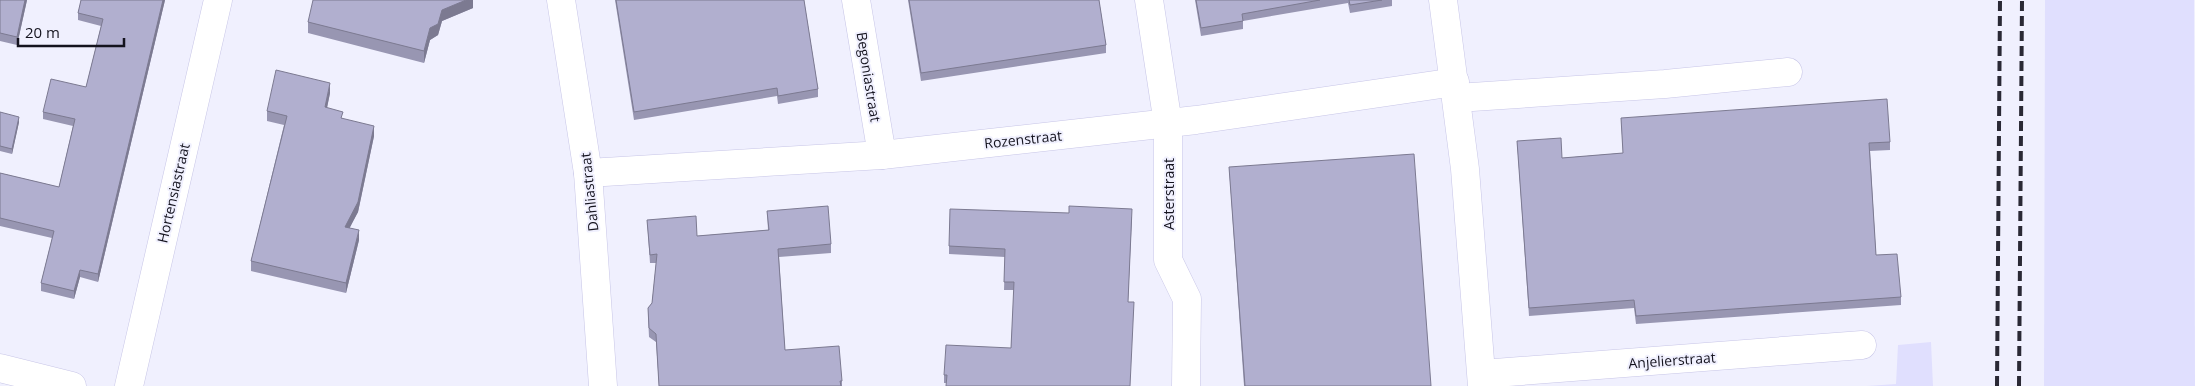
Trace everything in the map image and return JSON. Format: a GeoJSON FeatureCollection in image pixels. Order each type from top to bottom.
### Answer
{"type":"FeatureCollection","features":[{"type":"Feature","properties":{"kind":"street","name":"Hortensiastraat"},"geometry":{"type":"LineString","coordinates":[[129,386],[218,0]]}},
{"type":"Feature","properties":{"kind":"street","name":"Dahliastraat"},"geometry":{"type":"LineString","coordinates":[[561,0],[588,173],[603,386]]}},
{"type":"Feature","properties":{"kind":"street","name":"Begoniastraat"},"geometry":{"type":"LineString","coordinates":[[856,0],[882,155]]}},
{"type":"Feature","properties":{"kind":"street","name":"Asterstraat"},"geometry":{"type":"LineString","coordinates":[[1149,0],[1168,124],[1168,260],[1187,299],[1186,386]]}},
{"type":"Feature","properties":{"kind":"street","name":"Anjelierstraat"},"geometry":{"type":"LineString","coordinates":[[1443,0],[1465,169],[1482,380],[1862,345]]}},
{"type":"Feature","properties":{"kind":"street"},"geometry":{"type":"LineString","coordinates":[[1456,90],[1666,84],[1788,72]]}},
{"type":"Feature","properties":{"kind":"street","name":"Rozenstraat"},"geometry":{"type":"LineString","coordinates":[[588,173],[882,155],[1456,90]]}},
{"type":"Feature","properties":{"kind":"street"},"geometry":{"type":"LineString","coordinates":[[0,368],[72,386]]}},
{"type":"Feature","properties":{"kind":"shaded area"},"geometry":{"type":"Polygon","coordinates":[[[2045,0],[2194,0],[2195,386],[2044,386],[2045,0]]]}},
{"type":"Feature","properties":{"kind":"shaded area"},"geometry":{"type":"Polygon","coordinates":[[[1931,342],[1933,386],[1867,386],[1896,384],[1898,345],[1931,342]]]}},
{"type":"Feature","properties":{"kind":"building"},"geometry":{"type":"Polygon","coordinates":[[[0,0],[25,0],[17,37],[0,33],[0,0]]]}},
{"type":"Feature","properties":{"kind":"building"},"geometry":{"type":"Polygon","coordinates":[[[81,0],[163,0],[98,274],[80,270],[74,291],[41,283],[54,231],[0,218],[0,173],[59,187],[75,119],[43,112],[51,79],[86,87],[103,19],[78,13],[81,0]]]}},
{"type":"Feature","properties":{"kind":"building"},"geometry":{"type":"Polygon","coordinates":[[[313,0],[466,0],[442,10],[438,24],[430,28],[424,51],[308,22],[313,0]]]}},
{"type":"Feature","properties":{"kind":"building"},"geometry":{"type":"Polygon","coordinates":[[[616,0],[804,0],[818,89],[778,96],[777,88],[634,112],[616,0]]]}},
{"type":"Feature","properties":{"kind":"building"},"geometry":{"type":"Polygon","coordinates":[[[909,0],[1099,0],[1106,45],[921,73],[909,0]]]}},
{"type":"Feature","properties":{"kind":"building"},"geometry":{"type":"Polygon","coordinates":[[[1196,0],[1320,0],[1242,14],[1243,21],[1201,28],[1196,0]]]}},
{"type":"Feature","properties":{"kind":"building"},"geometry":{"type":"Polygon","coordinates":[[[1349,0],[1382,0],[1350,5],[1349,0]]]}},
{"type":"Feature","properties":{"kind":"building"},"geometry":{"type":"Polygon","coordinates":[[[276,70],[330,83],[325,107],[343,112],[341,118],[374,126],[358,202],[345,227],[359,230],[346,283],[251,261],[287,116],[267,111],[276,70]]]}},
{"type":"Feature","properties":{"kind":"building"},"geometry":{"type":"Polygon","coordinates":[[[1887,99],[1890,142],[1869,143],[1876,255],[1897,254],[1901,297],[1636,316],[1634,300],[1529,308],[1517,141],[1561,138],[1562,158],[1623,153],[1621,118],[1887,99]]]}},
{"type":"Feature","properties":{"kind":"building"},"geometry":{"type":"Polygon","coordinates":[[[0,112],[19,117],[12,149],[0,146],[0,112]]]}},
{"type":"Feature","properties":{"kind":"building"},"geometry":{"type":"Polygon","coordinates":[[[1414,154],[1431,386],[1245,386],[1229,167],[1414,154]]]}},
{"type":"Feature","properties":{"kind":"building"},"geometry":{"type":"Polygon","coordinates":[[[828,206],[831,244],[778,249],[785,350],[839,346],[841,386],[659,386],[656,334],[649,328],[648,308],[652,303],[657,254],[650,255],[647,220],[696,216],[697,236],[769,230],[767,211],[828,206]]]}},
{"type":"Feature","properties":{"kind":"building"},"geometry":{"type":"Polygon","coordinates":[[[1069,206],[1132,209],[1128,302],[1134,302],[1130,386],[946,386],[947,375],[944,375],[946,345],[1011,348],[1014,282],[1004,282],[1005,249],[949,246],[950,209],[1069,213],[1069,206]]]}},
{"type":"Feature","properties":{"kind":"railway"},"geometry":{"type":"LineString","coordinates":[[1997,386],[2000,0]]}},
{"type":"Feature","properties":{"kind":"railway"},"geometry":{"type":"LineString","coordinates":[[2019,386],[2022,0]]}}]}
